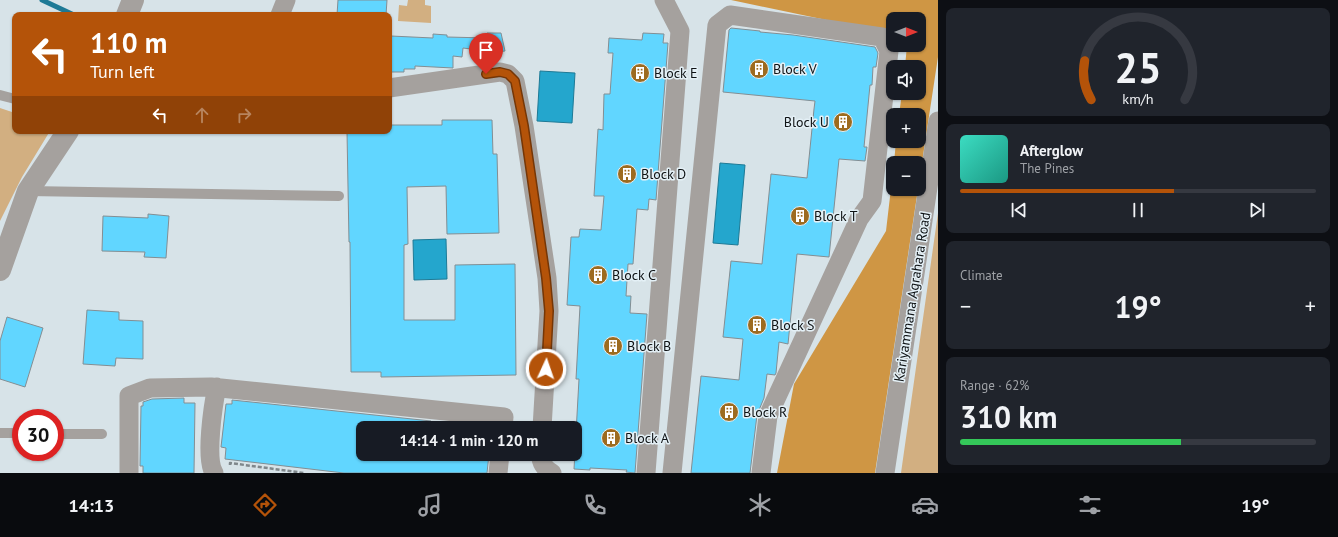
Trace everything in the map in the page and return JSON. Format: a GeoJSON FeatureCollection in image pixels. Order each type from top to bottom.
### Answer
{"type":"FeatureCollection","features":[{"type":"Feature","properties":{"kind":"street"},"geometry":{"type":"LineString","coordinates":[[128,12],[133,0]]}},
{"type":"Feature","properties":{"kind":"street"},"geometry":{"type":"LineString","coordinates":[[281,12],[286,0]]}},
{"type":"Feature","properties":{"kind":"street"},"geometry":{"type":"LineString","coordinates":[[646,473],[680,31],[664,0]]}},
{"type":"Feature","properties":{"kind":"street"},"geometry":{"type":"LineString","coordinates":[[672,473],[717,25],[730,15],[882,37],[889,51],[872,200],[859,219],[768,416],[762,473]]}},
{"type":"Feature","properties":{"kind":"street"},"geometry":{"type":"LineString","coordinates":[[392,88],[500,72],[508,74],[515,81],[524,126],[548,291],[549,311],[542,421]]}},
{"type":"Feature","properties":{"kind":"street","name":"Kariyammana Agrahara Road"},"geometry":{"type":"LineString","coordinates":[[885,473],[938,121]]}},
{"type":"Feature","properties":{"kind":"street"},"geometry":{"type":"LineString","coordinates":[[0,270],[5,241],[28,191],[66,134]]}},
{"type":"Feature","properties":{"kind":"street"},"geometry":{"type":"LineString","coordinates":[[129,473],[129,396],[150,388],[217,388],[504,417],[504,421]]}},
{"type":"Feature","properties":{"kind":"street"},"geometry":{"type":"LineString","coordinates":[[217,388],[214,401],[210,442],[210,463],[222,470]]}},
{"type":"Feature","properties":{"kind":"street"},"geometry":{"type":"LineString","coordinates":[[498,473],[499,461]]}},
{"type":"Feature","properties":{"kind":"street"},"geometry":{"type":"LineString","coordinates":[[541,461],[546,470],[552,473]]}},
{"type":"Feature","properties":{"kind":"lane"},"geometry":{"type":"LineString","coordinates":[[0,95],[12,98]]}},
{"type":"Feature","properties":{"kind":"lane"},"geometry":{"type":"LineString","coordinates":[[28,191],[339,196]]}},
{"type":"Feature","properties":{"kind":"lane"},"geometry":{"type":"LineString","coordinates":[[0,433],[12,433]]}},
{"type":"Feature","properties":{"kind":"lane"},"geometry":{"type":"LineString","coordinates":[[64,434],[102,434]]}},
{"type":"Feature","properties":{"kind":"path"},"geometry":{"type":"LineString","coordinates":[[222,470],[230,463],[304,473]]}},
{"type":"Feature","properties":{"kind":"shaded area"},"geometry":{"type":"Polygon","coordinates":[[[408,0],[425,0],[425,5],[431,6],[431,23],[398,21],[399,5],[407,6],[408,0]]]}},
{"type":"Feature","properties":{"kind":"shaded area"},"geometry":{"type":"Polygon","coordinates":[[[731,0],[938,0],[938,57],[926,136],[926,108],[900,108],[901,100],[926,100],[926,60],[906,60],[906,52],[926,52],[926,12],[886,12],[886,33],[731,0]]]}},
{"type":"Feature","properties":{"kind":"shaded area"},"geometry":{"type":"Polygon","coordinates":[[[0,108],[12,112],[12,134],[48,134],[22,177],[0,221],[0,108]]]}},
{"type":"Feature","properties":{"kind":"shaded area"},"geometry":{"type":"Polygon","coordinates":[[[895,148],[924,148],[923,156],[895,156],[895,148]]]}},
{"type":"Feature","properties":{"kind":"shaded area"},"geometry":{"type":"Polygon","coordinates":[[[890,196],[917,196],[875,473],[777,473],[794,384],[886,231],[890,196]]]}},
{"type":"Feature","properties":{"kind":"shaded area"},"geometry":{"type":"Polygon","coordinates":[[[938,213],[938,473],[901,473],[938,213]]]}},
{"type":"Feature","properties":{"kind":"water"},"geometry":{"type":"Polygon","coordinates":[[[540,71],[575,73],[572,123],[537,121],[540,71]]]}},
{"type":"Feature","properties":{"kind":"water"},"geometry":{"type":"Polygon","coordinates":[[[720,163],[745,165],[738,245],[713,243],[720,163]]]}},
{"type":"Feature","properties":{"kind":"water"},"geometry":{"type":"Polygon","coordinates":[[[446,239],[447,279],[414,280],[413,240],[446,239]]]}},
{"type":"Feature","properties":{"kind":"building"},"geometry":{"type":"Polygon","coordinates":[[[338,0],[387,0],[386,12],[337,12],[338,0]]]}},
{"type":"Feature","properties":{"kind":"building"},"geometry":{"type":"Polygon","coordinates":[[[731,28],[875,47],[878,53],[876,67],[873,67],[872,85],[870,85],[864,147],[867,147],[865,161],[839,159],[829,257],[797,254],[788,344],[779,342],[776,373],[775,375],[767,374],[764,398],[757,415],[750,473],[691,473],[701,376],[739,380],[743,339],[723,337],[731,261],[762,264],[771,174],[807,178],[815,101],[723,92],[729,30],[731,28]]]}},
{"type":"Feature","properties":{"kind":"building"},"geometry":{"type":"Polygon","coordinates":[[[487,33],[501,33],[505,51],[495,52],[463,48],[462,57],[453,56],[453,68],[415,66],[415,69],[404,69],[404,72],[392,72],[392,36],[433,38],[433,34],[447,35],[447,37],[487,38],[487,33]]]}},
{"type":"Feature","properties":{"kind":"building"},"geometry":{"type":"Polygon","coordinates":[[[643,33],[664,34],[663,43],[668,43],[656,200],[649,199],[648,210],[637,209],[633,264],[628,264],[626,296],[631,296],[630,313],[647,314],[635,473],[626,472],[627,470],[590,468],[590,470],[574,469],[574,461],[582,461],[582,421],[577,421],[579,379],[576,379],[580,306],[567,305],[571,237],[579,237],[580,229],[601,230],[604,196],[594,196],[598,129],[603,130],[604,94],[610,94],[613,53],[608,53],[609,38],[642,40],[643,33]]]}},
{"type":"Feature","properties":{"kind":"building"},"geometry":{"type":"Polygon","coordinates":[[[442,120],[492,120],[493,154],[497,154],[499,233],[447,234],[446,186],[407,187],[408,244],[404,245],[404,320],[455,320],[455,265],[515,264],[516,375],[381,377],[381,372],[351,372],[347,134],[392,134],[392,125],[442,125],[442,120]]]}},
{"type":"Feature","properties":{"kind":"building"},"geometry":{"type":"Polygon","coordinates":[[[148,214],[169,216],[166,258],[144,257],[145,252],[102,251],[103,216],[148,218],[148,214]]]}},
{"type":"Feature","properties":{"kind":"building"},"geometry":{"type":"Polygon","coordinates":[[[87,310],[119,312],[119,320],[143,321],[143,359],[116,358],[115,366],[83,364],[87,310]]]}},
{"type":"Feature","properties":{"kind":"building"},"geometry":{"type":"Polygon","coordinates":[[[7,317],[43,328],[25,387],[0,379],[0,341],[7,317]]]}},
{"type":"Feature","properties":{"kind":"building"},"geometry":{"type":"Polygon","coordinates":[[[184,398],[184,403],[195,403],[194,473],[143,473],[143,466],[140,466],[141,406],[143,406],[143,402],[152,399],[184,398]]]}},
{"type":"Feature","properties":{"kind":"building"},"geometry":{"type":"Polygon","coordinates":[[[232,400],[431,421],[356,421],[356,461],[488,461],[487,473],[344,473],[225,459],[226,448],[221,447],[226,404],[232,404],[232,400]]]}},
{"type":"Feature","properties":{"kind":"waterway"},"geometry":{"type":"LineString","coordinates":[[42,0],[68,12]]}},
{"type":"Feature","properties":{"kind":"place","name":"Block V"},"geometry":{"type":"Point","coordinates":[759,69]}},
{"type":"Feature","properties":{"kind":"place","name":"Block E"},"geometry":{"type":"Point","coordinates":[640,73]}},
{"type":"Feature","properties":{"kind":"place","name":"Block U"},"geometry":{"type":"Point","coordinates":[843,122]}},
{"type":"Feature","properties":{"kind":"place","name":"Block D"},"geometry":{"type":"Point","coordinates":[627,174]}},
{"type":"Feature","properties":{"kind":"place","name":"Block T"},"geometry":{"type":"Point","coordinates":[800,216]}},
{"type":"Feature","properties":{"kind":"place","name":"Block C"},"geometry":{"type":"Point","coordinates":[598,275]}},
{"type":"Feature","properties":{"kind":"place","name":"Block S"},"geometry":{"type":"Point","coordinates":[757,325]}},
{"type":"Feature","properties":{"kind":"place","name":"Block B"},"geometry":{"type":"Point","coordinates":[613,346]}},
{"type":"Feature","properties":{"kind":"place","name":"Block R"},"geometry":{"type":"Point","coordinates":[729,412]}},
{"type":"Feature","properties":{"kind":"place","name":"Block A"},"geometry":{"type":"Point","coordinates":[611,438]}},
{"type":"Feature","properties":{"kind":"route"},"geometry":{"type":"LineString","coordinates":[[486,74],[500,72],[508,74],[515,81],[524,126],[546,278],[549,311],[546,369]]}}]}
